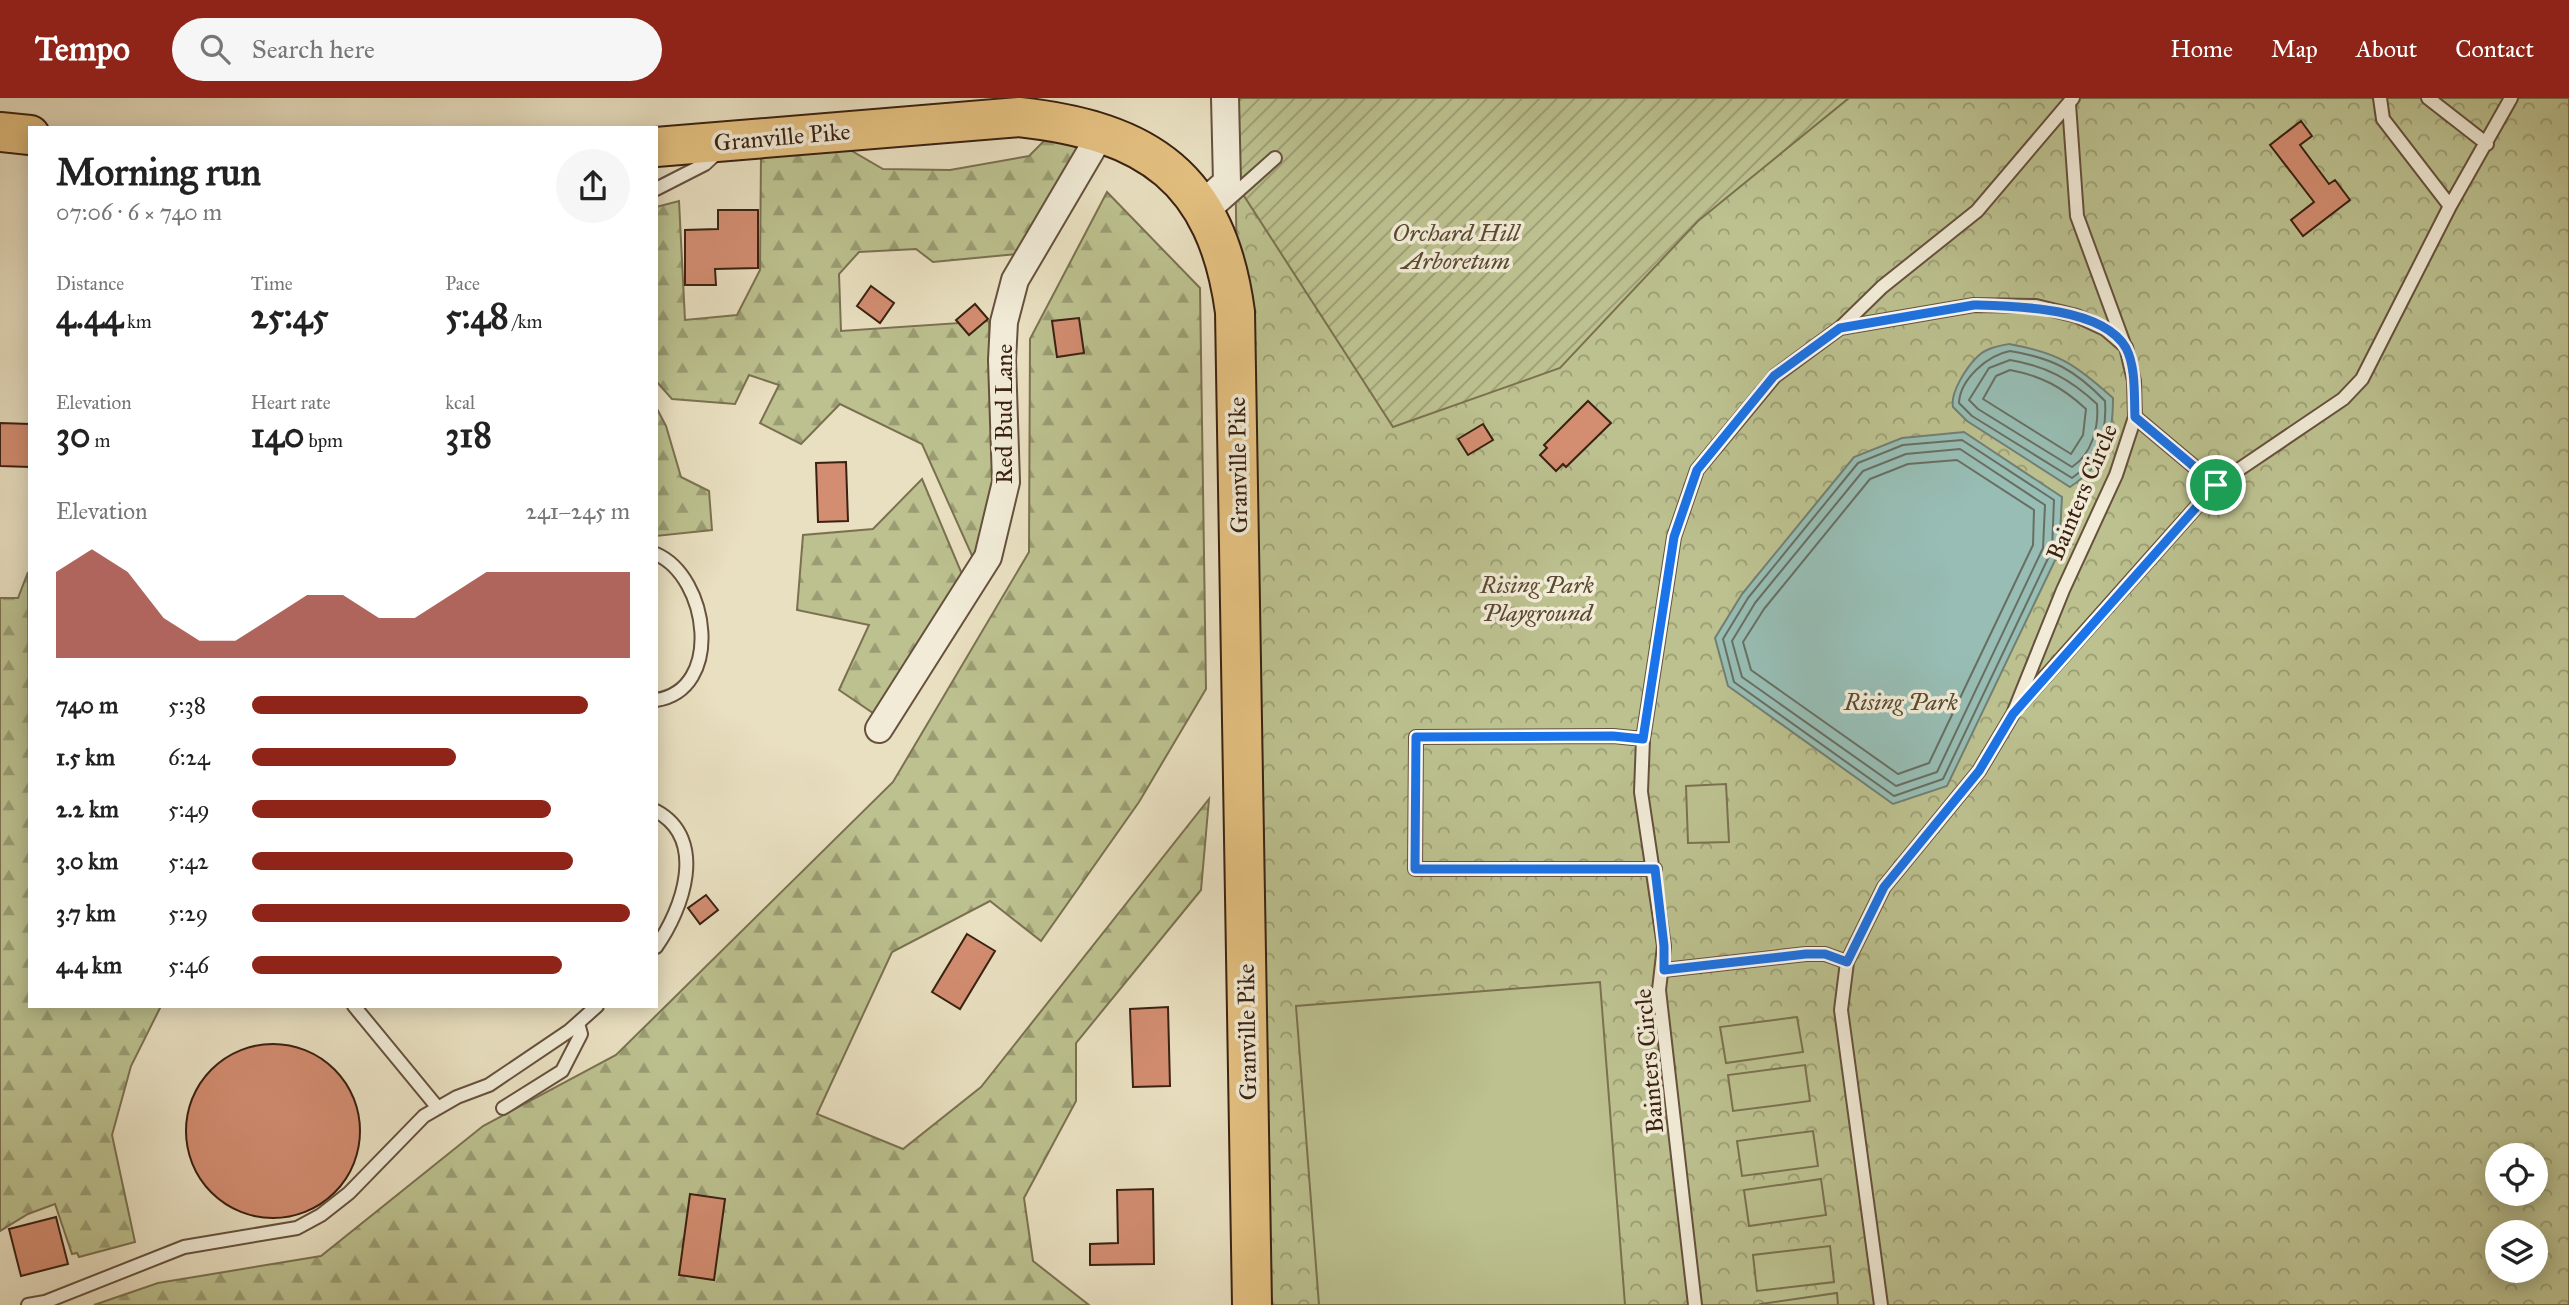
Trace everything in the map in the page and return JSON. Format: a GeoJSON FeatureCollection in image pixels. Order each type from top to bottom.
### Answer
{"type":"FeatureCollection","features":[{"type":"Feature","properties":{"kind":"highway","name":"Granville Pike"},"geometry":{"type":"LineString","coordinates":[[658,147],[1019,117],[1071,123],[1102,132],[1156,159],[1180,180],[1204,212],[1223,256],[1235,312],[1252,1305]]}},
{"type":"Feature","properties":{"kind":"highway"},"geometry":{"type":"LineString","coordinates":[[0,132],[28,135]]}},
{"type":"Feature","properties":{"kind":"street"},"geometry":{"type":"LineString","coordinates":[[1204,212],[1227,182],[1225,98]]}},
{"type":"Feature","properties":{"kind":"street","name":"Red Bud Lane"},"geometry":{"type":"LineString","coordinates":[[879,729],[988,557],[1006,482],[1002,360],[1004,322],[1015,280],[1102,132]]}},
{"type":"Feature","properties":{"kind":"lane"},"geometry":{"type":"LineString","coordinates":[[2380,98],[2383,119],[2450,206]]}},
{"type":"Feature","properties":{"kind":"lane"},"geometry":{"type":"LineString","coordinates":[[2428,98],[2487,144]]}},
{"type":"Feature","properties":{"kind":"lane"},"geometry":{"type":"LineString","coordinates":[[2013,714],[2216,485],[2343,399],[2362,379],[2450,206],[2511,98]]}},
{"type":"Feature","properties":{"kind":"lane"},"geometry":{"type":"LineString","coordinates":[[1840,328],[1881,287],[1977,211],[2071,101]]}},
{"type":"Feature","properties":{"kind":"lane"},"geometry":{"type":"LineString","coordinates":[[2071,101],[2077,216],[2126,347]]}},
{"type":"Feature","properties":{"kind":"lane"},"geometry":{"type":"LineString","coordinates":[[658,188],[705,164],[727,142]]}},
{"type":"Feature","properties":{"kind":"lane"},"geometry":{"type":"LineString","coordinates":[[1204,212],[1223,208],[1275,158]]}},
{"type":"Feature","properties":{"kind":"lane","name":"Bainters Circle"},"geometry":{"type":"LineString","coordinates":[[1695,1305],[1659,990],[1664,970],[1664,946],[1655,869],[1641,792],[1643,739],[1674,537],[1697,470],[1774,376],[1840,328],[1974,305],[2036,306],[2077,316],[2105,330],[2126,347],[2134,381],[2135,417],[2102,511],[2063,590],[2013,714],[1979,771],[1884,887],[1847,962],[1841,1010],[1881,1305]]}},
{"type":"Feature","properties":{"kind":"lane"},"geometry":{"type":"LineString","coordinates":[[2135,417],[2216,485]]}},
{"type":"Feature","properties":{"kind":"lane"},"geometry":{"type":"LineString","coordinates":[[658,556],[677,570],[694,592],[701,631],[701,657],[691,680],[671,698],[658,700]]}},
{"type":"Feature","properties":{"kind":"lane"},"geometry":{"type":"LineString","coordinates":[[1643,739],[1613,736],[1416,737],[1415,869],[1655,869]]}},
{"type":"Feature","properties":{"kind":"lane"},"geometry":{"type":"LineString","coordinates":[[658,812],[675,824],[685,851],[687,881],[676,913],[658,944]]}},
{"type":"Feature","properties":{"kind":"lane"},"geometry":{"type":"LineString","coordinates":[[1664,970],[1806,954],[1825,954],[1847,962]]}},
{"type":"Feature","properties":{"kind":"lane"},"geometry":{"type":"LineString","coordinates":[[356,1008],[438,1108]]}},
{"type":"Feature","properties":{"kind":"lane"},"geometry":{"type":"LineString","coordinates":[[28,1305],[45,1302],[184,1247],[297,1228],[321,1215],[349,1193],[424,1116],[457,1097],[489,1085],[578,1023],[595,1008]]}},
{"type":"Feature","properties":{"kind":"lane"},"geometry":{"type":"LineString","coordinates":[[503,1108],[562,1071],[581,1034],[578,1023]]}},
{"type":"Feature","properties":{"kind":"green space","name":"Rising Park"},"geometry":{"type":"Polygon","coordinates":[[[1234,98],[2569,98],[2569,1305],[1255,1305],[1234,98]]]}},
{"type":"Feature","properties":{"kind":"green space","name":"Orchard Hill Arboretum"},"geometry":{"type":"Polygon","coordinates":[[[1234,98],[1849,98],[1698,221],[1560,368],[1393,427],[1235,182],[1234,98]]]}},
{"type":"Feature","properties":{"kind":"green space"},"geometry":{"type":"Polygon","coordinates":[[[1050,135],[1084,151],[1017,254],[933,262],[916,249],[859,252],[839,274],[841,331],[989,321],[994,514],[974,560],[922,444],[840,404],[801,444],[760,423],[779,385],[749,375],[735,404],[672,399],[658,383],[658,206],[679,201],[685,320],[737,315],[760,270],[761,154],[845,147],[883,169],[950,170],[1029,156],[1050,135]]]}},
{"type":"Feature","properties":{"kind":"green space"},"geometry":{"type":"Polygon","coordinates":[[[1107,192],[1200,288],[1206,689],[1139,802],[1041,941],[990,901],[892,952],[817,1114],[903,1149],[981,1087],[1209,799],[1201,890],[1076,1043],[1076,1101],[1024,1198],[1033,1261],[1089,1305],[94,1305],[158,1283],[321,1256],[483,1126],[616,1055],[893,782],[1029,552],[1030,339],[1107,192]]]}},
{"type":"Feature","properties":{"kind":"green space"},"geometry":{"type":"Polygon","coordinates":[[[658,411],[666,426],[681,477],[709,491],[712,530],[658,536],[658,411]]]}},
{"type":"Feature","properties":{"kind":"green space"},"geometry":{"type":"Polygon","coordinates":[[[922,479],[964,579],[876,715],[839,690],[869,625],[797,610],[803,535],[873,529],[922,479]]]}},
{"type":"Feature","properties":{"kind":"green space"},"geometry":{"type":"Polygon","coordinates":[[[28,572],[28,1008],[160,1008],[131,1066],[112,1135],[135,1242],[79,1257],[77,1253],[72,1254],[55,1204],[28,1214],[0,1231],[0,598],[18,598],[28,572]]]}},
{"type":"Feature","properties":{"kind":"green space"},"geometry":{"type":"Polygon","coordinates":[[[1726,784],[1729,842],[1688,843],[1686,786],[1726,784]]]}},
{"type":"Feature","properties":{"kind":"green space"},"geometry":{"type":"Polygon","coordinates":[[[1600,982],[1625,1305],[1319,1305],[1296,1006],[1600,982]]]}},
{"type":"Feature","properties":{"kind":"green space"},"geometry":{"type":"Polygon","coordinates":[[[1797,1017],[1803,1052],[1726,1063],[1720,1027],[1797,1017]]]}},
{"type":"Feature","properties":{"kind":"green space"},"geometry":{"type":"Polygon","coordinates":[[[1805,1065],[1810,1101],[1733,1111],[1728,1075],[1805,1065]]]}},
{"type":"Feature","properties":{"kind":"green space"},"geometry":{"type":"Polygon","coordinates":[[[1813,1131],[1818,1166],[1742,1176],[1737,1141],[1813,1131]]]}},
{"type":"Feature","properties":{"kind":"green space"},"geometry":{"type":"Polygon","coordinates":[[[1821,1179],[1826,1215],[1749,1226],[1744,1190],[1821,1179]]]}},
{"type":"Feature","properties":{"kind":"green space"},"geometry":{"type":"Polygon","coordinates":[[[1830,1246],[1834,1282],[1757,1291],[1753,1255],[1830,1246]]]}},
{"type":"Feature","properties":{"kind":"green space"},"geometry":{"type":"Polygon","coordinates":[[[1837,1293],[1838,1305],[1760,1305],[1760,1304],[1837,1293]]]}},
{"type":"Feature","properties":{"kind":"water"},"geometry":{"type":"Polygon","coordinates":[[[2009,344],[2041,351],[2066,362],[2088,376],[2113,398],[2111,426],[2105,449],[2092,469],[2070,487],[1967,421],[1953,407],[1957,387],[1973,361],[1988,349],[2009,344]]]}},
{"type":"Feature","properties":{"kind":"water"},"geometry":{"type":"Polygon","coordinates":[[[1964,432],[2062,497],[2059,552],[1947,786],[1893,804],[1728,686],[1715,638],[1742,594],[1854,457],[1902,438],[1964,432]]]}},
{"type":"Feature","properties":{"kind":"building"},"geometry":{"type":"Polygon","coordinates":[[[2301,121],[2312,136],[2300,145],[2329,184],[2335,180],[2350,200],[2303,236],[2291,220],[2314,202],[2270,145],[2301,121]]]}},
{"type":"Feature","properties":{"kind":"building"},"geometry":{"type":"Polygon","coordinates":[[[718,210],[758,210],[758,268],[715,269],[716,285],[685,285],[685,230],[718,229],[718,210]]]}},
{"type":"Feature","properties":{"kind":"building"},"geometry":{"type":"Polygon","coordinates":[[[871,286],[894,303],[880,323],[857,306],[871,286]]]}},
{"type":"Feature","properties":{"kind":"building"},"geometry":{"type":"Polygon","coordinates":[[[975,304],[988,319],[969,335],[956,320],[975,304]]]}},
{"type":"Feature","properties":{"kind":"building"},"geometry":{"type":"Polygon","coordinates":[[[1079,318],[1084,353],[1057,357],[1052,321],[1079,318]]]}},
{"type":"Feature","properties":{"kind":"building"},"geometry":{"type":"Polygon","coordinates":[[[1588,401],[1611,423],[1566,467],[1563,464],[1556,471],[1540,455],[1547,448],[1544,445],[1588,401]]]}},
{"type":"Feature","properties":{"kind":"building"},"geometry":{"type":"Polygon","coordinates":[[[0,423],[28,424],[28,467],[0,466],[0,423]]]}},
{"type":"Feature","properties":{"kind":"building"},"geometry":{"type":"Polygon","coordinates":[[[1483,424],[1493,440],[1468,455],[1458,439],[1483,424]]]}},
{"type":"Feature","properties":{"kind":"building"},"geometry":{"type":"Polygon","coordinates":[[[846,462],[848,521],[818,522],[816,463],[846,462]]]}},
{"type":"Feature","properties":{"kind":"building"},"geometry":{"type":"Polygon","coordinates":[[[706,895],[718,910],[700,924],[688,908],[706,895]]]}},
{"type":"Feature","properties":{"kind":"building"},"geometry":{"type":"Polygon","coordinates":[[[967,934],[995,951],[960,1009],[932,992],[967,934]]]}},
{"type":"Feature","properties":{"kind":"building"},"geometry":{"type":"Polygon","coordinates":[[[1168,1007],[1170,1086],[1133,1087],[1130,1009],[1168,1007]]]}},
{"type":"Feature","properties":{"kind":"building"},"geometry":{"type":"Polygon","coordinates":[[[273,1044],[306,1051],[334,1070],[353,1098],[360,1131],[353,1164],[334,1192],[306,1211],[273,1218],[240,1211],[212,1192],[193,1164],[186,1131],[193,1098],[212,1070],[240,1051],[273,1044]]]}},
{"type":"Feature","properties":{"kind":"building"},"geometry":{"type":"Polygon","coordinates":[[[1153,1189],[1154,1264],[1090,1265],[1090,1244],[1118,1243],[1117,1190],[1153,1189]]]}},
{"type":"Feature","properties":{"kind":"building"},"geometry":{"type":"Polygon","coordinates":[[[690,1194],[725,1199],[714,1280],[679,1275],[690,1194]]]}},
{"type":"Feature","properties":{"kind":"building"},"geometry":{"type":"Polygon","coordinates":[[[56,1217],[68,1264],[21,1276],[9,1229],[56,1217]]]}},
{"type":"Feature","properties":{"kind":"route"},"geometry":{"type":"LineString","coordinates":[[1974,305],[2036,306],[2077,316],[2105,330],[2126,347],[2134,381],[2135,417],[2216,485],[2013,714],[1979,771],[1912,849],[1884,887],[1847,962],[1825,954],[1806,954],[1664,970],[1664,946],[1655,869],[1415,869],[1416,737],[1613,736],[1643,739],[1674,537],[1697,470],[1774,376],[1840,328],[1974,305]]}},
{"type":"Feature","properties":{"kind":"park label","name":"Rising Park Playground"},"geometry":{"type":"Point","coordinates":[1537,599]}}]}
